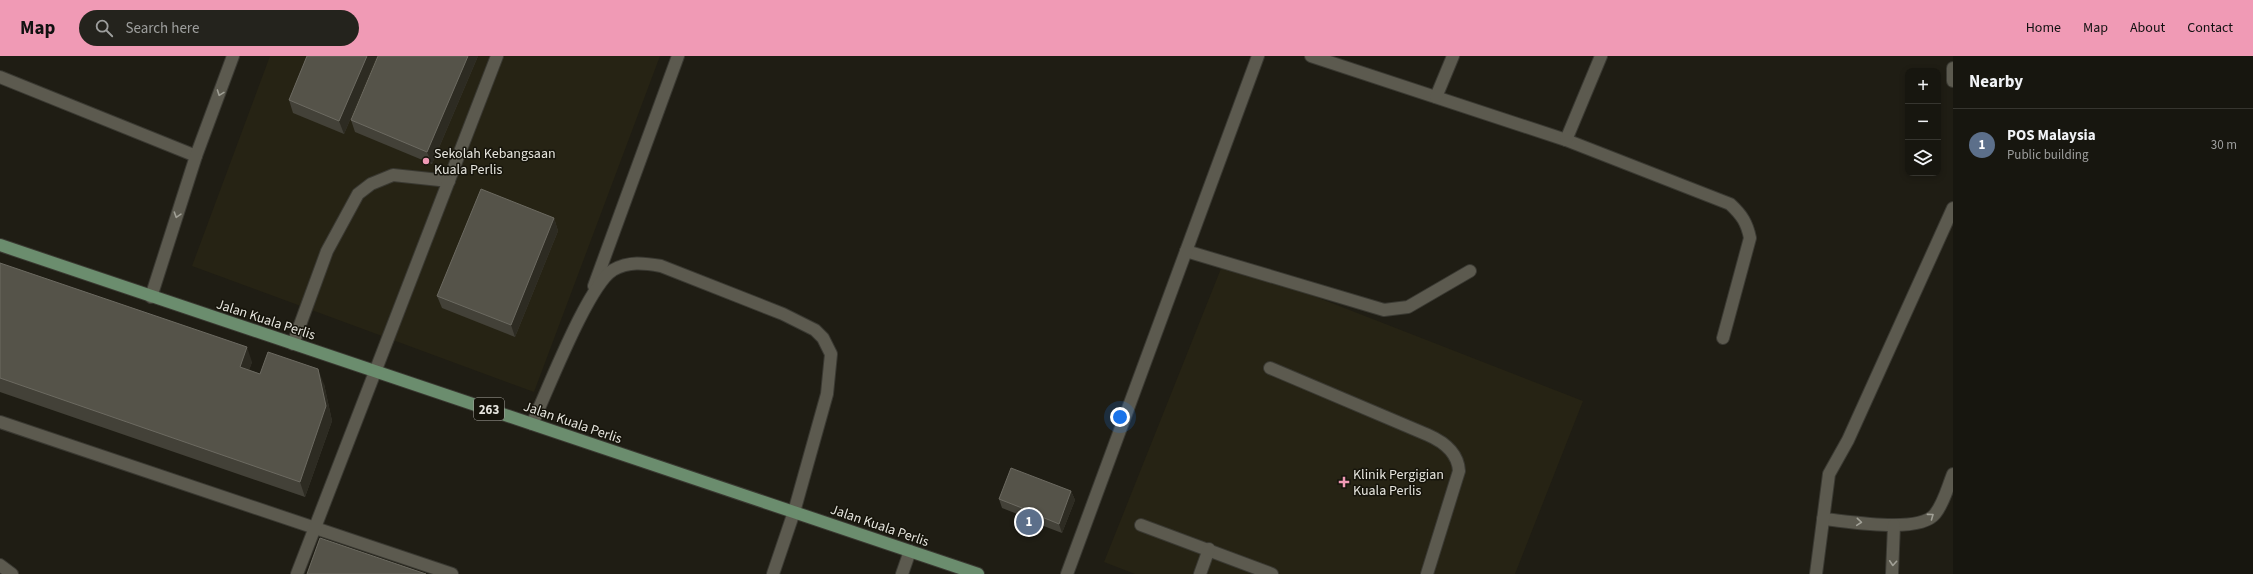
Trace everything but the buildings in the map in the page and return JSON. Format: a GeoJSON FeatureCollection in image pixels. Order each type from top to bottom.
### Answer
{"type":"FeatureCollection","features":[{"type":"Feature","properties":{"kind":"main road","name":"Jalan Kuala Perlis"},"geometry":{"type":"LineString","coordinates":[[0,245],[978,574]]}},
{"type":"Feature","properties":{"kind":"street"},"geometry":{"type":"LineString","coordinates":[[151,297],[196,156],[233,56]]}},
{"type":"Feature","properties":{"kind":"street"},"geometry":{"type":"LineString","coordinates":[[297,574],[497,56]]}},
{"type":"Feature","properties":{"kind":"street"},"geometry":{"type":"LineString","coordinates":[[532,424],[591,295],[678,56]]}},
{"type":"Feature","properties":{"kind":"street"},"geometry":{"type":"LineString","coordinates":[[1067,574],[1258,56]]}},
{"type":"Feature","properties":{"kind":"street"},"geometry":{"type":"LineString","coordinates":[[1312,56],[1566,140],[1730,204],[1741,214],[1748,226],[1750,238],[1722,338]]}},
{"type":"Feature","properties":{"kind":"street"},"geometry":{"type":"LineString","coordinates":[[1436,97],[1453,56]]}},
{"type":"Feature","properties":{"kind":"street"},"geometry":{"type":"LineString","coordinates":[[1566,140],[1601,56]]}},
{"type":"Feature","properties":{"kind":"street"},"geometry":{"type":"LineString","coordinates":[[1953,68],[1953,81]]}},
{"type":"Feature","properties":{"kind":"street"},"geometry":{"type":"LineString","coordinates":[[0,77],[196,156]]}},
{"type":"Feature","properties":{"kind":"street"},"geometry":{"type":"LineString","coordinates":[[293,344],[327,251],[358,194],[371,184],[393,175],[449,181]]}},
{"type":"Feature","properties":{"kind":"street"},"geometry":{"type":"LineString","coordinates":[[1816,574],[1829,474],[1848,440],[1953,208]]}},
{"type":"Feature","properties":{"kind":"street"},"geometry":{"type":"LineString","coordinates":[[1186,251],[1384,310],[1408,307],[1470,271]]}},
{"type":"Feature","properties":{"kind":"street"},"geometry":{"type":"LineString","coordinates":[[591,295],[612,271],[627,264],[645,263],[661,266],[783,314],[815,330],[823,338],[831,354],[827,394],[794,512],[772,574]]}},
{"type":"Feature","properties":{"kind":"street"},"geometry":{"type":"LineString","coordinates":[[1270,368],[1440,440],[1454,454],[1458,463],[1459,471],[1428,574]]}},
{"type":"Feature","properties":{"kind":"street"},"geometry":{"type":"LineString","coordinates":[[0,422],[452,574]]}},
{"type":"Feature","properties":{"kind":"street"},"geometry":{"type":"LineString","coordinates":[[1823,519],[1894,525],[1919,523],[1935,515],[1953,474]]}},
{"type":"Feature","properties":{"kind":"street"},"geometry":{"type":"LineString","coordinates":[[1141,524],[1272,574]]}},
{"type":"Feature","properties":{"kind":"street"},"geometry":{"type":"LineString","coordinates":[[1892,574],[1894,525]]}},
{"type":"Feature","properties":{"kind":"street"},"geometry":{"type":"LineString","coordinates":[[1200,574],[1209,549]]}},
{"type":"Feature","properties":{"kind":"street"},"geometry":{"type":"LineString","coordinates":[[902,574],[910,552]]}},
{"type":"Feature","properties":{"kind":"street"},"geometry":{"type":"LineString","coordinates":[[0,565],[12,574]]}},
{"type":"Feature","properties":{"kind":"shaded area","name":"Sekolah Kebangsaan Kuala Perlis"},"geometry":{"type":"Polygon","coordinates":[[[270,56],[660,56],[534,392],[192,266],[270,56]]]}},
{"type":"Feature","properties":{"kind":"shaded area","name":"Klinik Pergigian Kuala Perlis"},"geometry":{"type":"Polygon","coordinates":[[[1224,261],[1583,401],[1515,574],[1135,574],[1104,562],[1224,261]]]}},
{"type":"Feature","properties":{"kind":"place","name":"Sekolah Kebangsaan Kuala Perlis"},"geometry":{"type":"Point","coordinates":[426,161]}},
{"type":"Feature","properties":{"kind":"place","name":"Klinik Pergigian Kuala Perlis"},"geometry":{"type":"Point","coordinates":[1344,482]}},
{"type":"Feature","properties":{"kind":"place","name":"POS Malaysia"},"geometry":{"type":"Point","coordinates":[1029,522]}}]}
